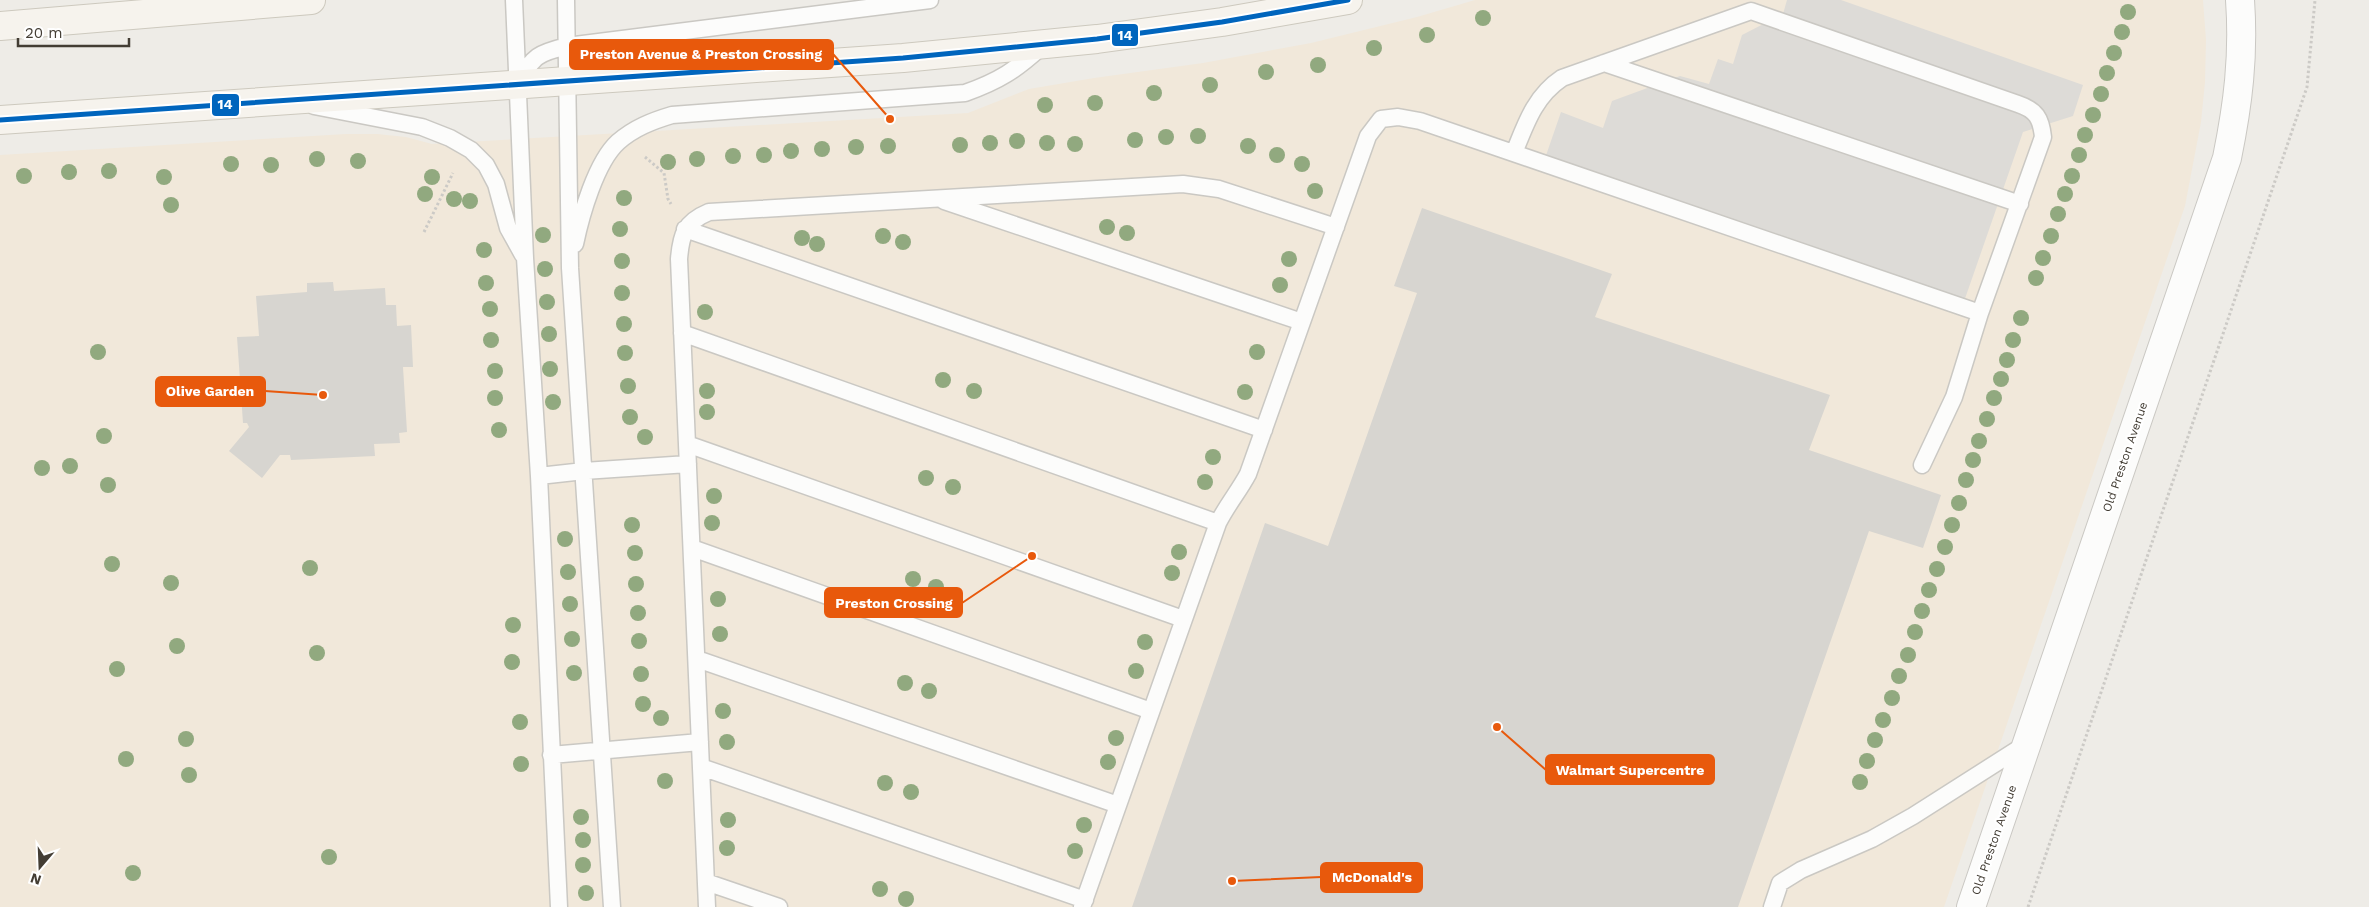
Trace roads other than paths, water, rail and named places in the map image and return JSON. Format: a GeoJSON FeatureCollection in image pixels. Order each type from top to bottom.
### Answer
{"type":"FeatureCollection","features":[{"type":"Feature","properties":{"kind":"main road"},"geometry":{"type":"LineString","coordinates":[[0,26],[311,0]]}},
{"type":"Feature","properties":{"kind":"main road"},"geometry":{"type":"LineString","coordinates":[[0,120],[517,83],[743,70],[1043,45],[1222,22],[1348,0]]}},
{"type":"Feature","properties":{"kind":"street","name":"Old Preston Avenue"},"geometry":{"type":"LineString","coordinates":[[1971,907],[2227,158],[2237,112],[2242,66],[2240,0]]}},
{"type":"Feature","properties":{"kind":"lane"},"geometry":{"type":"LineString","coordinates":[[514,0],[525,258],[539,476],[559,907]]}},
{"type":"Feature","properties":{"kind":"lane"},"geometry":{"type":"LineString","coordinates":[[566,0],[570,268],[612,907]]}},
{"type":"Feature","properties":{"kind":"lane"},"geometry":{"type":"LineString","coordinates":[[517,83],[534,58],[548,51],[567,46],[930,0]]}},
{"type":"Feature","properties":{"kind":"lane"},"geometry":{"type":"LineString","coordinates":[[1514,153],[1531,111],[1550,86],[1562,78],[1751,12],[2030,108],[2038,116],[2043,137],[1980,313],[1954,397],[1922,465]]}},
{"type":"Feature","properties":{"kind":"lane"},"geometry":{"type":"LineString","coordinates":[[570,268],[579,228],[602,166],[617,143],[645,123],[672,115],[965,94],[994,82],[1020,66],[1043,45]]}},
{"type":"Feature","properties":{"kind":"lane"},"geometry":{"type":"LineString","coordinates":[[1604,63],[2020,204]]}},
{"type":"Feature","properties":{"kind":"lane"},"geometry":{"type":"LineString","coordinates":[[288,100],[422,127],[450,138],[471,150],[486,165],[496,184],[508,228],[525,258]]}},
{"type":"Feature","properties":{"kind":"lane"},"geometry":{"type":"LineString","coordinates":[[701,767],[1083,904],[1218,523],[1226,506],[1239,491],[1248,474],[1368,136],[1381,119],[1398,117],[1420,121],[1980,313]]}},
{"type":"Feature","properties":{"kind":"lane"},"geometry":{"type":"LineString","coordinates":[[707,907],[679,259],[685,229],[695,217],[709,212],[1183,184],[1219,189],[1336,227]]}},
{"type":"Feature","properties":{"kind":"lane"},"geometry":{"type":"LineString","coordinates":[[934,198],[1302,322]]}},
{"type":"Feature","properties":{"kind":"lane"},"geometry":{"type":"LineString","coordinates":[[685,229],[1264,430]]}},
{"type":"Feature","properties":{"kind":"lane"},"geometry":{"type":"LineString","coordinates":[[682,333],[1218,523]]}},
{"type":"Feature","properties":{"kind":"lane"},"geometry":{"type":"LineString","coordinates":[[687,444],[1183,619]]}},
{"type":"Feature","properties":{"kind":"lane"},"geometry":{"type":"LineString","coordinates":[[539,476],[688,464]]}},
{"type":"Feature","properties":{"kind":"lane"},"geometry":{"type":"LineString","coordinates":[[692,548],[1151,711]]}},
{"type":"Feature","properties":{"kind":"lane"},"geometry":{"type":"LineString","coordinates":[[697,659],[1118,805]]}},
{"type":"Feature","properties":{"kind":"lane"},"geometry":{"type":"LineString","coordinates":[[551,755],[700,742]]}},
{"type":"Feature","properties":{"kind":"lane"},"geometry":{"type":"LineString","coordinates":[[1772,907],[1780,883],[1801,870],[1838,855],[1913,816],[2027,743]]}},
{"type":"Feature","properties":{"kind":"lane"},"geometry":{"type":"LineString","coordinates":[[706,882],[779,907]]}},
{"type":"Feature","properties":{"kind":"place","name":"Preston Avenue & Preston Crossing"},"geometry":{"type":"Point","coordinates":[890,119]}},
{"type":"Feature","properties":{"kind":"place","name":"Olive Garden"},"geometry":{"type":"Point","coordinates":[323,395]}},
{"type":"Feature","properties":{"kind":"place","name":"Preston Crossing"},"geometry":{"type":"Point","coordinates":[1032,556]}},
{"type":"Feature","properties":{"kind":"place","name":"Walmart Supercentre"},"geometry":{"type":"Point","coordinates":[1497,727]}},
{"type":"Feature","properties":{"kind":"place","name":"McDonald's"},"geometry":{"type":"Point","coordinates":[1232,881]}}]}
